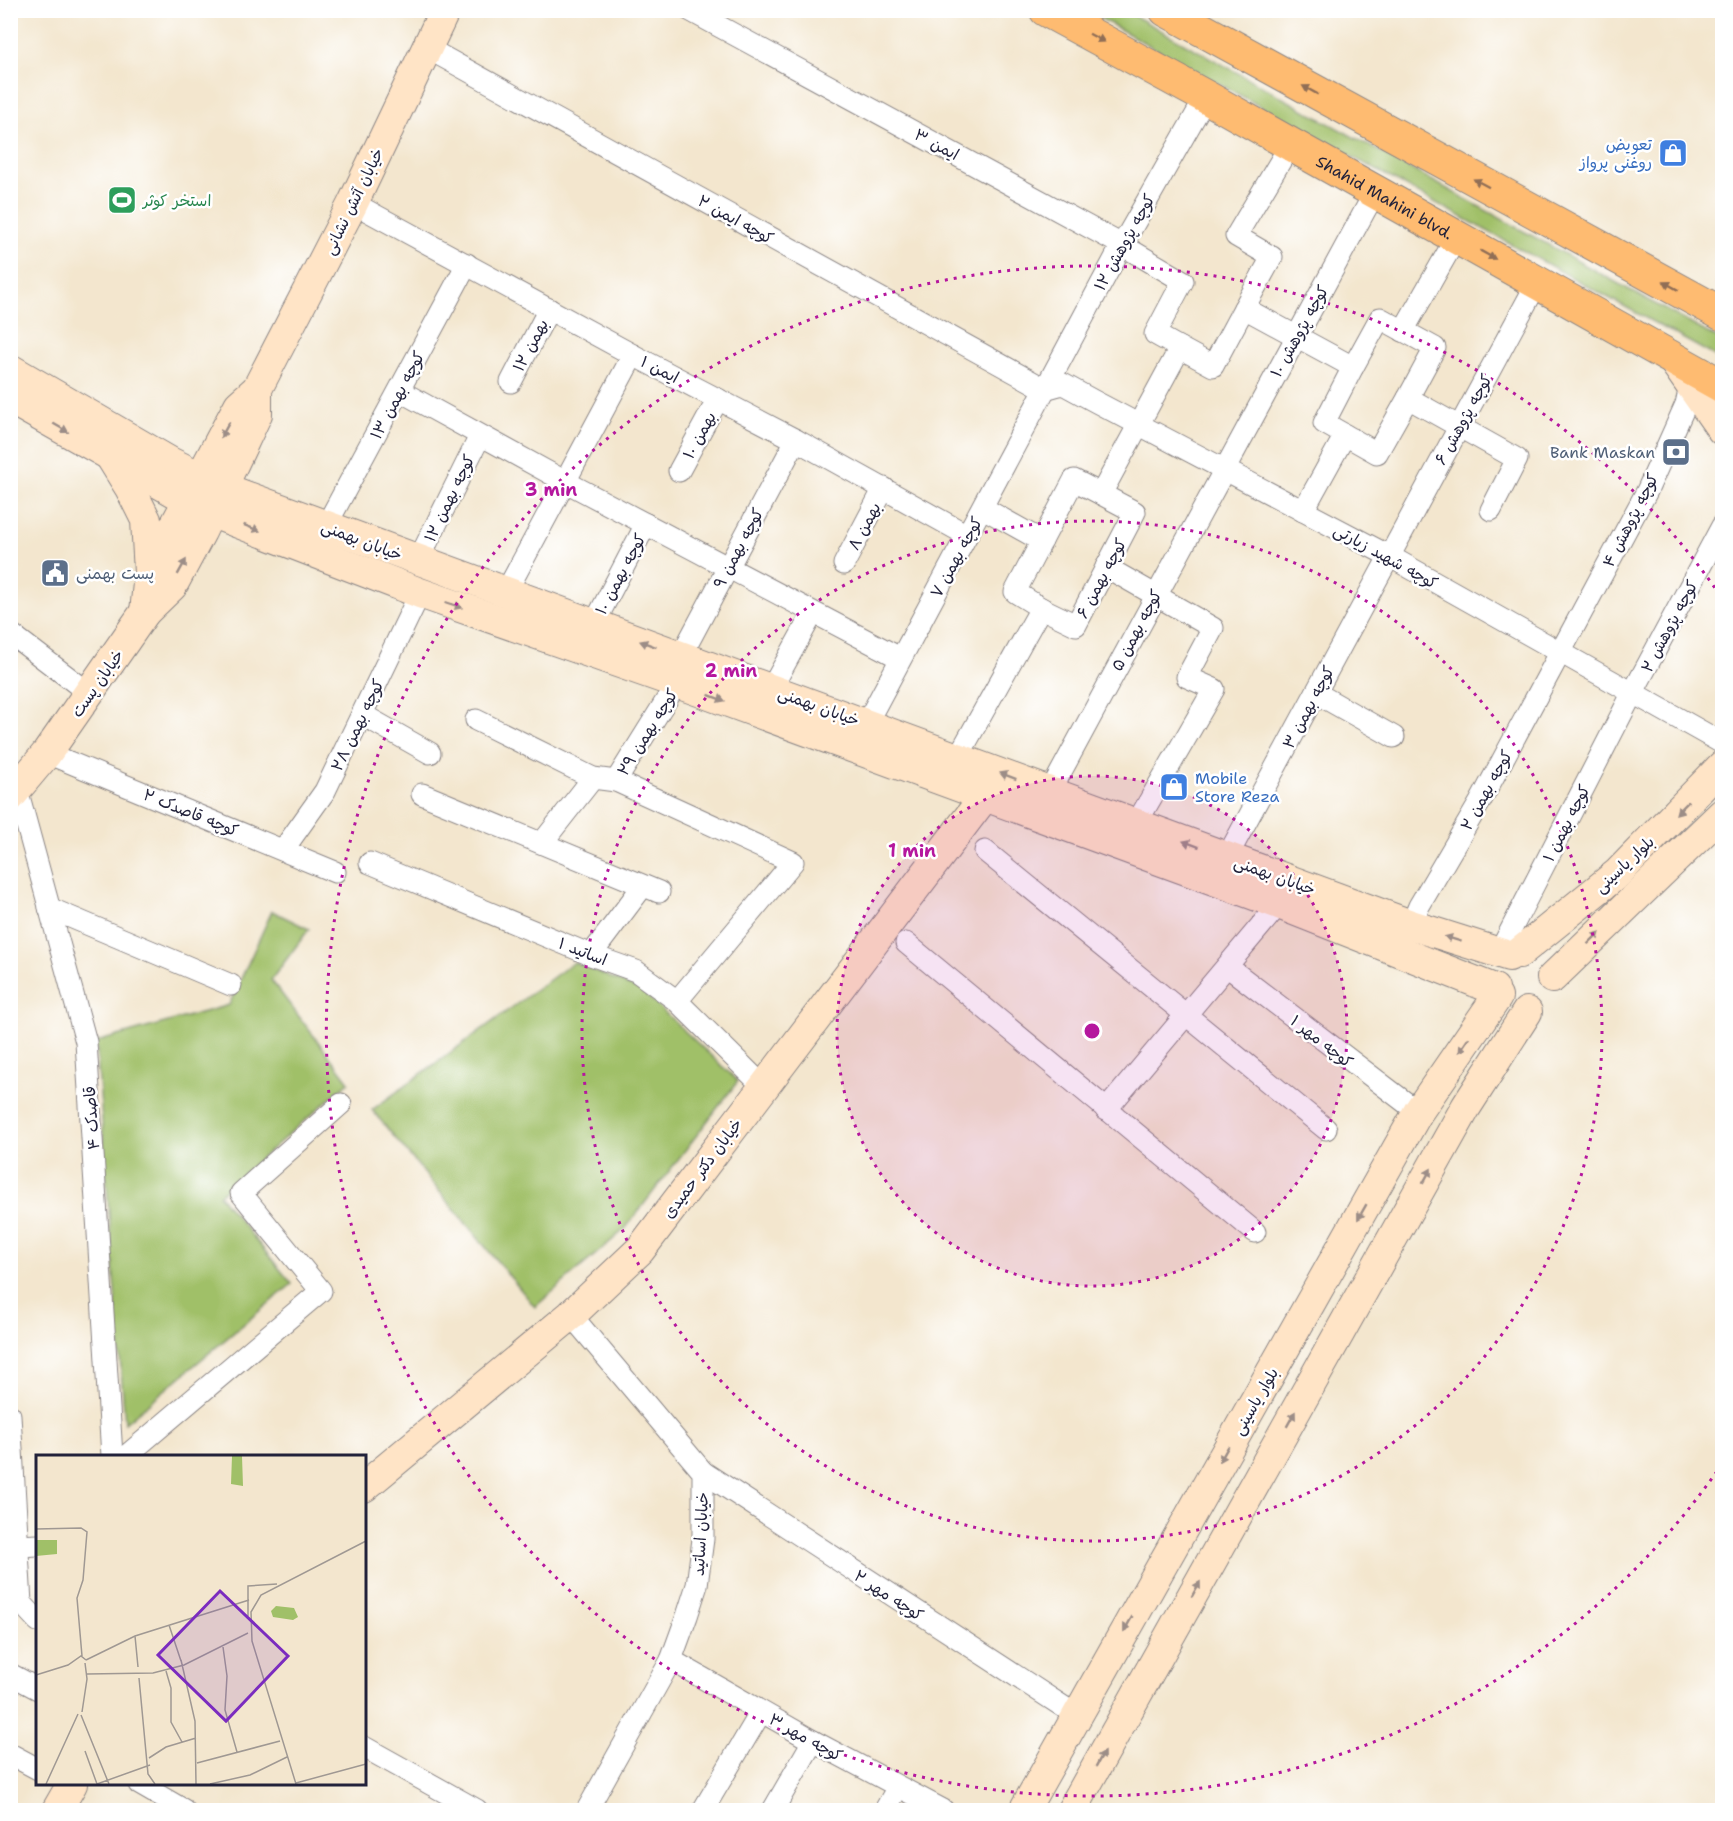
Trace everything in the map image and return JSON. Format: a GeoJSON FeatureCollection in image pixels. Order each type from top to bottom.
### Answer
{"type":"FeatureCollection","features":[{"type":"Feature","properties":{"kind":"main road","name":"Shahid Mahini blvd."},"geometry":{"type":"LineString","coordinates":[[1046,10],[1456,237],[1696,376]]}},
{"type":"Feature","properties":{"kind":"main road"},"geometry":{"type":"LineString","coordinates":[[1166,10],[1722,314]]}},
{"type":"Feature","properties":{"kind":"street","name":"خیابان آتش نشانی"},"geometry":{"type":"LineString","coordinates":[[205,495],[239,405],[257,389],[353,203],[445,10]]}},
{"type":"Feature","properties":{"kind":"street","name":"ایمن ۳"},"geometry":{"type":"LineString","coordinates":[[689,10],[1122,245],[1182,281],[1155,334],[1180,348]]}},
{"type":"Feature","properties":{"kind":"street","name":"کوچه ایمن ۲"},"geometry":{"type":"LineString","coordinates":[[427,48],[1045,389]]}},
{"type":"Feature","properties":{"kind":"street","name":"کوچه پژوهش ۱۲"},"geometry":{"type":"LineString","coordinates":[[1045,389],[1122,245],[1206,97]]}},
{"type":"Feature","properties":{"kind":"street"},"geometry":{"type":"LineString","coordinates":[[958,757],[1041,608],[1015,592],[1074,480],[1101,494],[1180,348],[1213,366],[1272,257],[1236,236],[1290,145]]}},
{"type":"Feature","properties":{"kind":"street","name":"کوچه پژوهش ۱۰"},"geometry":{"type":"LineString","coordinates":[[1223,470],[1375,192]]}},
{"type":"Feature","properties":{"kind":"street","name":"ایمن ۱"},"geometry":{"type":"LineString","coordinates":[[353,203],[633,355],[796,440],[967,535]]}},
{"type":"Feature","properties":{"kind":"street"},"geometry":{"type":"LineString","coordinates":[[1403,331],[1456,237]]}},
{"type":"Feature","properties":{"kind":"street","name":"کوچه بهمن ۱۳"},"geometry":{"type":"LineString","coordinates":[[326,526],[467,264]]}},
{"type":"Feature","properties":{"kind":"street","name":"کوچه پژوهش ۶"},"geometry":{"type":"LineString","coordinates":[[1389,556],[1537,283]]}},
{"type":"Feature","properties":{"kind":"street"},"geometry":{"type":"LineString","coordinates":[[1244,308],[1353,367]]}},
{"type":"Feature","properties":{"kind":"street","name":"بهمن ۱۲"},"geometry":{"type":"LineString","coordinates":[[511,382],[549,309]]}},
{"type":"Feature","properties":{"kind":"street"},"geometry":{"type":"LineString","coordinates":[[1380,318],[1403,331],[1435,348],[1377,453],[1323,423],[1380,318]]}},
{"type":"Feature","properties":{"kind":"street"},"geometry":{"type":"LineString","coordinates":[[506,592],[633,355]]}},
{"type":"Feature","properties":{"kind":"street","name":"خیابان بهمنی"},"geometry":{"type":"LineString","coordinates":[[10,369],[205,495],[326,526],[594,624],[679,670],[985,796],[1279,904],[1495,993]]}},
{"type":"Feature","properties":{"kind":"street"},"geometry":{"type":"LineString","coordinates":[[1696,376],[1722,430]]}},
{"type":"Feature","properties":{"kind":"street","name":"کوچه پژوهش ۴"},"geometry":{"type":"LineString","coordinates":[[1561,654],[1647,491],[1696,376]]}},
{"type":"Feature","properties":{"kind":"street","name":"کوچه شهید زیارتی"},"geometry":{"type":"LineString","coordinates":[[1045,389],[1063,384],[1389,556],[1632,694],[1722,742]]}},
{"type":"Feature","properties":{"kind":"street","name":"کوچه بهمن ۷"},"geometry":{"type":"LineString","coordinates":[[866,724],[1045,389]]}},
{"type":"Feature","properties":{"kind":"street"},"geometry":{"type":"LineString","coordinates":[[400,391],[813,614],[900,658]]}},
{"type":"Feature","properties":{"kind":"street"},"geometry":{"type":"LineString","coordinates":[[1408,398],[1517,459],[1491,510]]}},
{"type":"Feature","properties":{"kind":"street","name":"خیابان بهمنی"},"geometry":{"type":"LineString","coordinates":[[10,399],[110,456],[205,495],[420,593],[679,670],[771,689],[1411,925],[1509,954]]}},
{"type":"Feature","properties":{"kind":"street","name":"بهمن ۱۰"},"geometry":{"type":"LineString","coordinates":[[679,471],[718,399]]}},
{"type":"Feature","properties":{"kind":"street","name":"کوچه بهمن ۱۲"},"geometry":{"type":"LineString","coordinates":[[418,561],[480,435]]}},
{"type":"Feature","properties":{"kind":"street"},"geometry":{"type":"LineString","coordinates":[[1304,511],[1345,435]]}},
{"type":"Feature","properties":{"kind":"street","name":"کوچه بهمن ۹"},"geometry":{"type":"LineString","coordinates":[[679,670],[727,567],[796,440]]}},
{"type":"Feature","properties":{"kind":"street"},"geometry":{"type":"LineString","coordinates":[[110,456],[146,520],[149,574]]}},
{"type":"Feature","properties":{"kind":"street","name":"کوچه بهمن ۵"},"geometry":{"type":"LineString","coordinates":[[1050,792],[1223,470]]}},
{"type":"Feature","properties":{"kind":"street","name":"بهمن ۸"},"geometry":{"type":"LineString","coordinates":[[844,564],[884,488]]}},
{"type":"Feature","properties":{"kind":"street","name":"کوچه بهمن ۶"},"geometry":{"type":"LineString","coordinates":[[1041,608],[1076,625],[1135,512],[1101,494]]}},
{"type":"Feature","properties":{"kind":"street","name":"خیابان پست"},"geometry":{"type":"LineString","coordinates":[[145,612],[149,574],[205,495]]}},
{"type":"Feature","properties":{"kind":"street","name":"خیابان پست"},"geometry":{"type":"LineString","coordinates":[[13,790],[47,753],[145,612],[172,586],[205,495]]}},
{"type":"Feature","properties":{"kind":"street"},"geometry":{"type":"LineString","coordinates":[[983,508],[1042,541]]}},
{"type":"Feature","properties":{"kind":"street","name":"کوچه بهمن ۱۰"},"geometry":{"type":"LineString","coordinates":[[594,624],[646,524]]}},
{"type":"Feature","properties":{"kind":"street","name":"کوچه پژوهش ۲"},"geometry":{"type":"LineString","coordinates":[[1632,694],[1722,526]]}},
{"type":"Feature","properties":{"kind":"street","name":"کوچه بهمن ۳"},"geometry":{"type":"LineString","coordinates":[[1227,857],[1389,556]]}},
{"type":"Feature","properties":{"kind":"street"},"geometry":{"type":"LineString","coordinates":[[1106,567],[1213,628],[1187,677],[1214,689],[1136,824]]}},
{"type":"Feature","properties":{"kind":"street","name":"کوچه بهمن ۲۸"},"geometry":{"type":"LineString","coordinates":[[283,850],[325,791],[420,593]]}},
{"type":"Feature","properties":{"kind":"street"},"geometry":{"type":"LineString","coordinates":[[771,689],[813,614]]}},
{"type":"Feature","properties":{"kind":"street"},"geometry":{"type":"LineString","coordinates":[[10,633],[90,694]]}},
{"type":"Feature","properties":{"kind":"street","name":"کوچه بهمن ۲"},"geometry":{"type":"LineString","coordinates":[[1411,925],[1419,906],[1480,802],[1561,654]]}},
{"type":"Feature","properties":{"kind":"street","name":"کوچه بهمن ۲۹"},"geometry":{"type":"LineString","coordinates":[[616,781],[679,670]]}},
{"type":"Feature","properties":{"kind":"street"},"geometry":{"type":"LineString","coordinates":[[1316,693],[1394,737]]}},
{"type":"Feature","properties":{"kind":"street","name":"کوچه بهمن ۱"},"geometry":{"type":"LineString","coordinates":[[1509,954],[1632,694]]}},
{"type":"Feature","properties":{"kind":"street"},"geometry":{"type":"LineString","coordinates":[[363,715],[430,753]]}},
{"type":"Feature","properties":{"kind":"street"},"geometry":{"type":"LineString","coordinates":[[476,720],[593,778],[616,781],[793,862],[677,1001]]}},
{"type":"Feature","properties":{"kind":"street","name":"کوچه قاصدک ۲"},"geometry":{"type":"LineString","coordinates":[[47,753],[334,872]]}},
{"type":"Feature","properties":{"kind":"street","name":"بلوار یاسینی"},"geometry":{"type":"LineString","coordinates":[[1509,954],[1618,873],[1722,766]]}},
{"type":"Feature","properties":{"kind":"street"},"geometry":{"type":"LineString","coordinates":[[542,843],[593,778]]}},
{"type":"Feature","properties":{"kind":"street","name":"قاصدک ۴"},"geometry":{"type":"LineString","coordinates":[[13,790],[86,1042],[112,1455]]}},
{"type":"Feature","properties":{"kind":"street"},"geometry":{"type":"LineString","coordinates":[[422,794],[651,889],[591,955]]}},
{"type":"Feature","properties":{"kind":"street","name":"خیابان دکتر حمیدی"},"geometry":{"type":"LineString","coordinates":[[366,1485],[571,1315],[640,1250],[985,796]]}},
{"type":"Feature","properties":{"kind":"street","name":"بلوار یاسینی"},"geometry":{"type":"LineString","coordinates":[[1552,978],[1722,814]]}},
{"type":"Feature","properties":{"kind":"street"},"geometry":{"type":"LineString","coordinates":[[985,851],[1326,1129]]}},
{"type":"Feature","properties":{"kind":"street","name":"اساتید ۱"},"geometry":{"type":"LineString","coordinates":[[370,863],[591,955],[636,970],[677,1001],[764,1087]]}},
{"type":"Feature","properties":{"kind":"street"},"geometry":{"type":"LineString","coordinates":[[1106,1110],[1279,904]]}},
{"type":"Feature","properties":{"kind":"street"},"geometry":{"type":"LineString","coordinates":[[49,908],[231,985]]}},
{"type":"Feature","properties":{"kind":"street"},"geometry":{"type":"LineString","coordinates":[[906,943],[1255,1232]]}},
{"type":"Feature","properties":{"kind":"street"},"geometry":{"type":"LineString","coordinates":[[1072,1810],[1460,1118],[1527,1012],[1543,1004],[1549,997],[1552,978],[1544,962],[1528,953],[1509,954],[1496,970],[1495,993],[1510,1009],[1527,1012]]}},
{"type":"Feature","properties":{"kind":"street","name":"کوچه مهر ۱"},"geometry":{"type":"LineString","coordinates":[[1228,967],[1418,1112]]}},
{"type":"Feature","properties":{"kind":"street","name":"بلوار یاسینی"},"geometry":{"type":"LineString","coordinates":[[1024,1810],[1418,1112],[1495,993]]}},
{"type":"Feature","properties":{"kind":"street"},"geometry":{"type":"LineString","coordinates":[[127,1455],[321,1291],[241,1193],[341,1104]]}},
{"type":"Feature","properties":{"kind":"street","name":"خیابان اساتید"},"geometry":{"type":"LineString","coordinates":[[571,1315],[703,1472],[703,1539],[697,1585],[671,1660],[587,1810]]}},
{"type":"Feature","properties":{"kind":"street"},"geometry":{"type":"LineString","coordinates":[[10,1415],[28,1546],[16,1597],[36,1619]]}},
{"type":"Feature","properties":{"kind":"street","name":"کوچه مهر ۲"},"geometry":{"type":"LineString","coordinates":[[703,1472],[1076,1715]]}},
{"type":"Feature","properties":{"kind":"street","name":"کوچه مهر ۳"},"geometry":{"type":"LineString","coordinates":[[671,1660],[760,1712],[943,1810]]}},
{"type":"Feature","properties":{"kind":"street"},"geometry":{"type":"LineString","coordinates":[[10,1674],[36,1688]]}},
{"type":"Feature","properties":{"kind":"street"},"geometry":{"type":"LineString","coordinates":[[703,1810],[760,1712]]}},
{"type":"Feature","properties":{"kind":"street"},"geometry":{"type":"LineString","coordinates":[[773,1810],[813,1741]]}},
{"type":"Feature","properties":{"kind":"street"},"geometry":{"type":"LineString","coordinates":[[366,1748],[477,1810]]}},
{"type":"Feature","properties":{"kind":"street"},"geometry":{"type":"LineString","coordinates":[[10,1754],[36,1768]]}},
{"type":"Feature","properties":{"kind":"street"},"geometry":{"type":"LineString","coordinates":[[141,1785],[184,1810]]}},
{"type":"Feature","properties":{"kind":"street"},"geometry":{"type":"LineString","coordinates":[[885,1810],[898,1787]]}},
{"type":"Feature","properties":{"kind":"green space"},"geometry":{"type":"Polygon","coordinates":[[[1087,11],[1126,11],[1722,341],[1722,360],[1087,11]]]}},
{"type":"Feature","properties":{"kind":"green space"},"geometry":{"type":"Polygon","coordinates":[[[272,911],[309,929],[271,980],[349,1082],[219,1195],[292,1284],[125,1423],[96,1042],[229,1005],[272,911]]]}},
{"type":"Feature","properties":{"kind":"green space"},"geometry":{"type":"Polygon","coordinates":[[[574,962],[642,991],[738,1081],[625,1229],[535,1307],[372,1110],[574,962]]]}},
{"type":"Feature","properties":{"kind":"place","name":"تعویض روغنی پرواز"},"geometry":{"type":"Point","coordinates":[1673,153]}},
{"type":"Feature","properties":{"kind":"place","name":"استخر کوثر"},"geometry":{"type":"Point","coordinates":[122,200]}},
{"type":"Feature","properties":{"kind":"place","name":"Bank Maskan"},"geometry":{"type":"Point","coordinates":[1676,452]}},
{"type":"Feature","properties":{"kind":"place","name":"پست بهمنی"},"geometry":{"type":"Point","coordinates":[55,573]}},
{"type":"Feature","properties":{"kind":"place","name":"Mobile Store Reza"},"geometry":{"type":"Point","coordinates":[1174,787]}}]}
